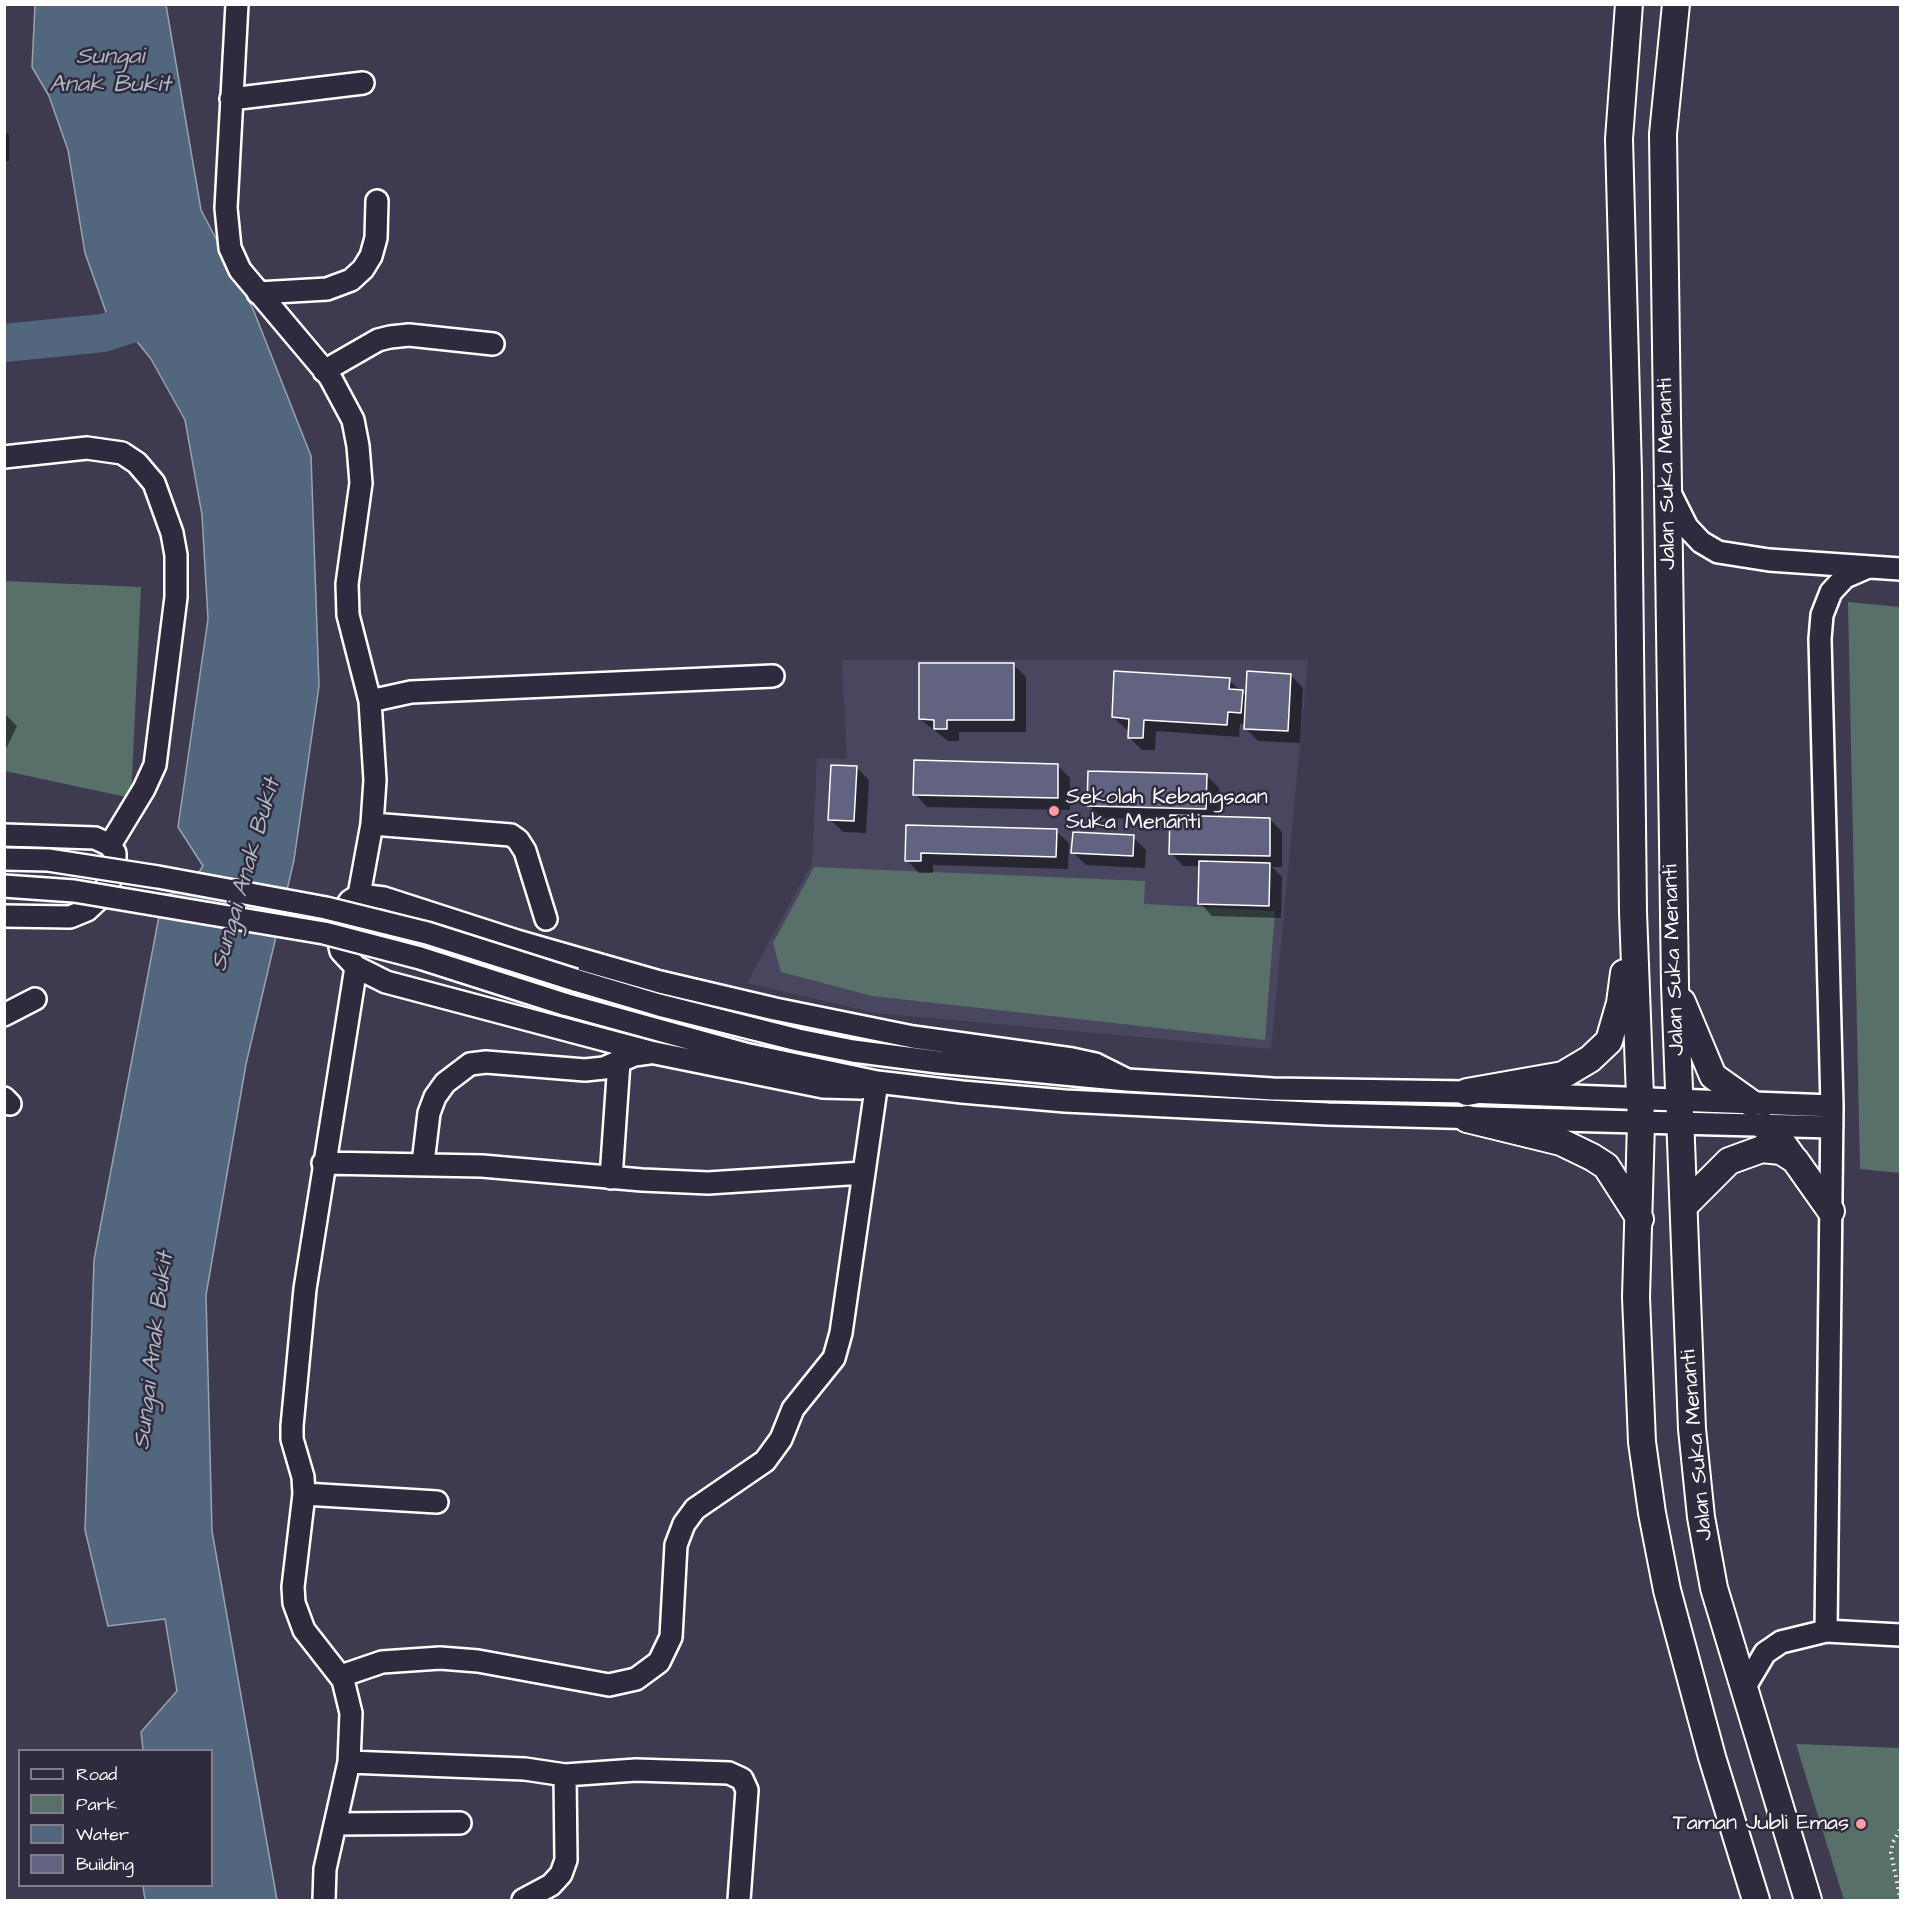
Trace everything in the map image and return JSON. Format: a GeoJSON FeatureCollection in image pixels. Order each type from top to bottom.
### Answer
{"type":"FeatureCollection","features":[{"type":"Feature","properties":{"kind":"main road","name":"Jalan Suka Menanti"},"geometry":{"type":"LineString","coordinates":[[1629,4],[1619,139],[1628,473],[1633,912],[1640,1111],[1640,1219],[1636,1297],[1642,1442],[1652,1513],[1667,1590],[1756,1900]]}},
{"type":"Feature","properties":{"kind":"main road","name":"Jalan Suka Menanti"},"geometry":{"type":"LineString","coordinates":[[1676,4],[1663,134],[1675,985],[1692,1430],[1701,1517],[1714,1588],[1808,1900]]}},
{"type":"Feature","properties":{"kind":"main road"},"geometry":{"type":"LineString","coordinates":[[1467,1092],[1563,1075],[1590,1059],[1609,1041],[1620,1003],[1633,912]]}},
{"type":"Feature","properties":{"kind":"main road"},"geometry":{"type":"LineString","coordinates":[[1675,985],[1713,1076],[1751,1103]]}},
{"type":"Feature","properties":{"kind":"main road"},"geometry":{"type":"LineString","coordinates":[[1467,1119],[1560,1142],[1592,1157],[1606,1166],[1640,1219]]}},
{"type":"Feature","properties":{"kind":"main road"},"geometry":{"type":"LineString","coordinates":[[1764,1126],[1778,1137],[1831,1211]]}},
{"type":"Feature","properties":{"kind":"main road"},"geometry":{"type":"LineString","coordinates":[[1685,1205],[1719,1169],[1741,1155],[1762,1149],[1781,1151],[1795,1160]]}},
{"type":"Feature","properties":{"kind":"street"},"geometry":{"type":"LineString","coordinates":[[237,4],[227,228],[230,248],[240,270],[324,371],[353,420],[358,446],[361,483],[347,584],[348,615],[370,701],[375,770],[372,824],[359,896],[343,909],[336,930],[340,951],[356,967],[386,982],[650,1053],[823,1087],[861,1088],[877,1082]]}},
{"type":"Feature","properties":{"kind":"street"},"geometry":{"type":"LineString","coordinates":[[231,99],[363,83]]}},
{"type":"Feature","properties":{"kind":"street"},"geometry":{"type":"LineString","coordinates":[[258,292],[327,289],[351,280],[363,269],[371,256],[376,238],[377,201]]}},
{"type":"Feature","properties":{"kind":"street"},"geometry":{"type":"LineString","coordinates":[[324,371],[378,340],[390,337],[418,335],[492,344]]}},
{"type":"Feature","properties":{"kind":"street"},"geometry":{"type":"LineString","coordinates":[[4,457],[87,448],[122,453],[137,463],[154,483],[172,533],[176,555],[176,597],[156,756],[151,777],[110,845]]}},
{"type":"Feature","properties":{"kind":"street"},"geometry":{"type":"LineString","coordinates":[[1669,490],[1687,527],[1701,542],[1718,552],[1769,560],[1900,569]]}},
{"type":"Feature","properties":{"kind":"street"},"geometry":{"type":"LineString","coordinates":[[1826,1631],[1832,1117],[1820,639],[1821,615],[1831,592],[1845,577],[1868,567]]}},
{"type":"Feature","properties":{"kind":"street"},"geometry":{"type":"LineString","coordinates":[[370,701],[411,692],[773,676]]}},
{"type":"Feature","properties":{"kind":"street"},"geometry":{"type":"LineString","coordinates":[[372,824],[511,836],[518,840],[525,851],[546,919]]}},
{"type":"Feature","properties":{"kind":"street"},"geometry":{"type":"LineString","coordinates":[[4,835],[95,838],[110,845],[115,854],[115,870],[111,882],[102,896],[87,910],[70,917],[4,916]]}},
{"type":"Feature","properties":{"kind":"street"},"geometry":{"type":"LineString","coordinates":[[4,859],[48,860],[158,877],[326,909],[427,933],[658,1005],[854,1051],[1127,1080],[1273,1089],[1467,1092],[1640,1111]]}},
{"type":"Feature","properties":{"kind":"street"},"geometry":{"type":"LineString","coordinates":[[4,886],[74,891],[324,933],[420,958],[564,1004],[749,1055],[877,1082],[1065,1101],[1467,1119],[1640,1111],[1680,1112],[1764,1126],[1832,1117]]}},
{"type":"Feature","properties":{"kind":"street"},"geometry":{"type":"LineString","coordinates":[[359,896],[384,897],[517,941],[660,982],[775,1010],[913,1037],[1072,1059],[1095,1064],[1127,1080]]}},
{"type":"Feature","properties":{"kind":"street"},"geometry":{"type":"LineString","coordinates":[[324,1900],[325,1869],[349,1762],[351,1713],[346,1687],[341,1676],[304,1630],[294,1603],[293,1587],[304,1494],[303,1477],[292,1439],[292,1426],[305,1289],[323,1163],[356,967]]}},
{"type":"Feature","properties":{"kind":"street"},"geometry":{"type":"LineString","coordinates":[[4,1015],[35,999]]}},
{"type":"Feature","properties":{"kind":"street"},"geometry":{"type":"LineString","coordinates":[[423,1163],[429,1113],[435,1097],[460,1070],[470,1064],[486,1062],[585,1070],[604,1068],[650,1053]]}},
{"type":"Feature","properties":{"kind":"street"},"geometry":{"type":"LineString","coordinates":[[611,1178],[619,1062]]}},
{"type":"Feature","properties":{"kind":"street"},"geometry":{"type":"LineString","coordinates":[[341,1676],[382,1662],[440,1658],[478,1660],[609,1685],[636,1679],[659,1662],[671,1637],[676,1545],[684,1524],[695,1509],[765,1461],[781,1439],[793,1409],[834,1358],[841,1333],[877,1082]]}},
{"type":"Feature","properties":{"kind":"street"},"geometry":{"type":"LineString","coordinates":[[1680,1112],[1751,1103],[1832,1117]]}},
{"type":"Feature","properties":{"kind":"street"},"geometry":{"type":"LineString","coordinates":[[323,1163],[423,1163],[611,1178],[736,1183],[809,1175],[863,1173]]}},
{"type":"Feature","properties":{"kind":"street"},"geometry":{"type":"LineString","coordinates":[[304,1494],[437,1502]]}},
{"type":"Feature","properties":{"kind":"street"},"geometry":{"type":"LineString","coordinates":[[1743,1690],[1760,1661],[1781,1642],[1826,1631],[1900,1635]]}},
{"type":"Feature","properties":{"kind":"street"},"geometry":{"type":"LineString","coordinates":[[349,1762],[525,1769],[565,1775],[636,1770],[729,1773],[742,1779],[747,1790],[739,1900]]}},
{"type":"Feature","properties":{"kind":"street"},"geometry":{"type":"LineString","coordinates":[[523,1900],[550,1885],[561,1874],[566,1860],[565,1775]]}},
{"type":"Feature","properties":{"kind":"street"},"geometry":{"type":"LineString","coordinates":[[335,1824],[460,1823]]}},
{"type":"Feature","properties":{"kind":"path"},"geometry":{"type":"LineString","coordinates":[[1900,1830],[1893,1842],[1891,1853],[1900,1896]]}},
{"type":"Feature","properties":{"kind":"shaded area","name":"Sekolah Kebangsaan Suka Menanti"},"geometry":{"type":"Polygon","coordinates":[[[842,660],[1308,660],[1271,1049],[876,1013],[747,983],[812,863],[817,758],[847,759],[842,660]]]}},
{"type":"Feature","properties":{"kind":"green space"},"geometry":{"type":"Polygon","coordinates":[[[5,581],[141,587],[131,798],[5,771],[5,581]]]}},
{"type":"Feature","properties":{"kind":"green space"},"geometry":{"type":"Polygon","coordinates":[[[1848,602],[1900,607],[1900,1173],[1860,1169],[1848,602]]]}},
{"type":"Feature","properties":{"kind":"green space"},"geometry":{"type":"Polygon","coordinates":[[[814,867],[1145,881],[1144,904],[1275,911],[1265,1040],[872,996],[781,972],[773,943],[814,867]]]}},
{"type":"Feature","properties":{"kind":"green space","name":"Taman Jubli Emas"},"geometry":{"type":"Polygon","coordinates":[[[1796,1744],[1900,1748],[1900,1900],[1844,1900],[1796,1744]]]}},
{"type":"Feature","properties":{"kind":"water","name":"Sungai Anak Bukit"},"geometry":{"type":"Polygon","coordinates":[[[35,5],[166,5],[201,210],[253,309],[311,456],[319,686],[294,860],[246,1064],[206,1295],[212,1531],[277,1900],[145,1900],[143,1887],[213,1887],[213,1749],[143,1749],[141,1732],[177,1691],[165,1619],[108,1626],[85,1530],[94,1260],[163,895],[186,891],[203,866],[178,827],[208,619],[202,515],[185,420],[151,359],[135,339],[103,333],[106,312],[85,253],[68,150],[49,96],[32,67],[35,5]]]}},
{"type":"Feature","properties":{"kind":"building"},"geometry":{"type":"Polygon","coordinates":[[[919,663],[1014,663],[1014,720],[947,720],[947,729],[934,729],[934,720],[919,719],[919,663]]]}},
{"type":"Feature","properties":{"kind":"building"},"geometry":{"type":"Polygon","coordinates":[[[1114,671],[1230,678],[1229,689],[1243,690],[1241,713],[1228,712],[1227,725],[1144,720],[1143,738],[1128,738],[1129,719],[1112,717],[1114,671]]]}},
{"type":"Feature","properties":{"kind":"building"},"geometry":{"type":"Polygon","coordinates":[[[1247,671],[1291,674],[1288,731],[1244,729],[1247,671]]]}},
{"type":"Feature","properties":{"kind":"building"},"geometry":{"type":"Polygon","coordinates":[[[914,760],[1058,764],[1058,798],[913,795],[914,760]]]}},
{"type":"Feature","properties":{"kind":"building"},"geometry":{"type":"Polygon","coordinates":[[[831,765],[857,766],[854,821],[828,820],[831,765]]]}},
{"type":"Feature","properties":{"kind":"building"},"geometry":{"type":"Polygon","coordinates":[[[1088,771],[1207,774],[1206,809],[1087,806],[1088,771]]]}},
{"type":"Feature","properties":{"kind":"building"},"geometry":{"type":"Polygon","coordinates":[[[1170,815],[1270,818],[1270,856],[1169,854],[1170,815]]]}},
{"type":"Feature","properties":{"kind":"building"},"geometry":{"type":"Polygon","coordinates":[[[906,825],[1057,829],[1056,857],[921,853],[921,861],[905,861],[906,825]]]}},
{"type":"Feature","properties":{"kind":"building"},"geometry":{"type":"Polygon","coordinates":[[[1073,832],[1134,835],[1133,856],[1071,853],[1073,832]]]}},
{"type":"Feature","properties":{"kind":"building"},"geometry":{"type":"Polygon","coordinates":[[[1199,861],[1270,863],[1269,906],[1198,904],[1199,861]]]}},
{"type":"Feature","properties":{"kind":"waterway"},"geometry":{"type":"LineString","coordinates":[[4,343],[103,333],[150,318]]}},
{"type":"Feature","properties":{"kind":"place","name":"Sekolah Kebangsaan Suka Menanti"},"geometry":{"type":"Point","coordinates":[1054,811]}},
{"type":"Feature","properties":{"kind":"place","name":"Taman Jubli Emas"},"geometry":{"type":"Point","coordinates":[1861,1824]}}]}
